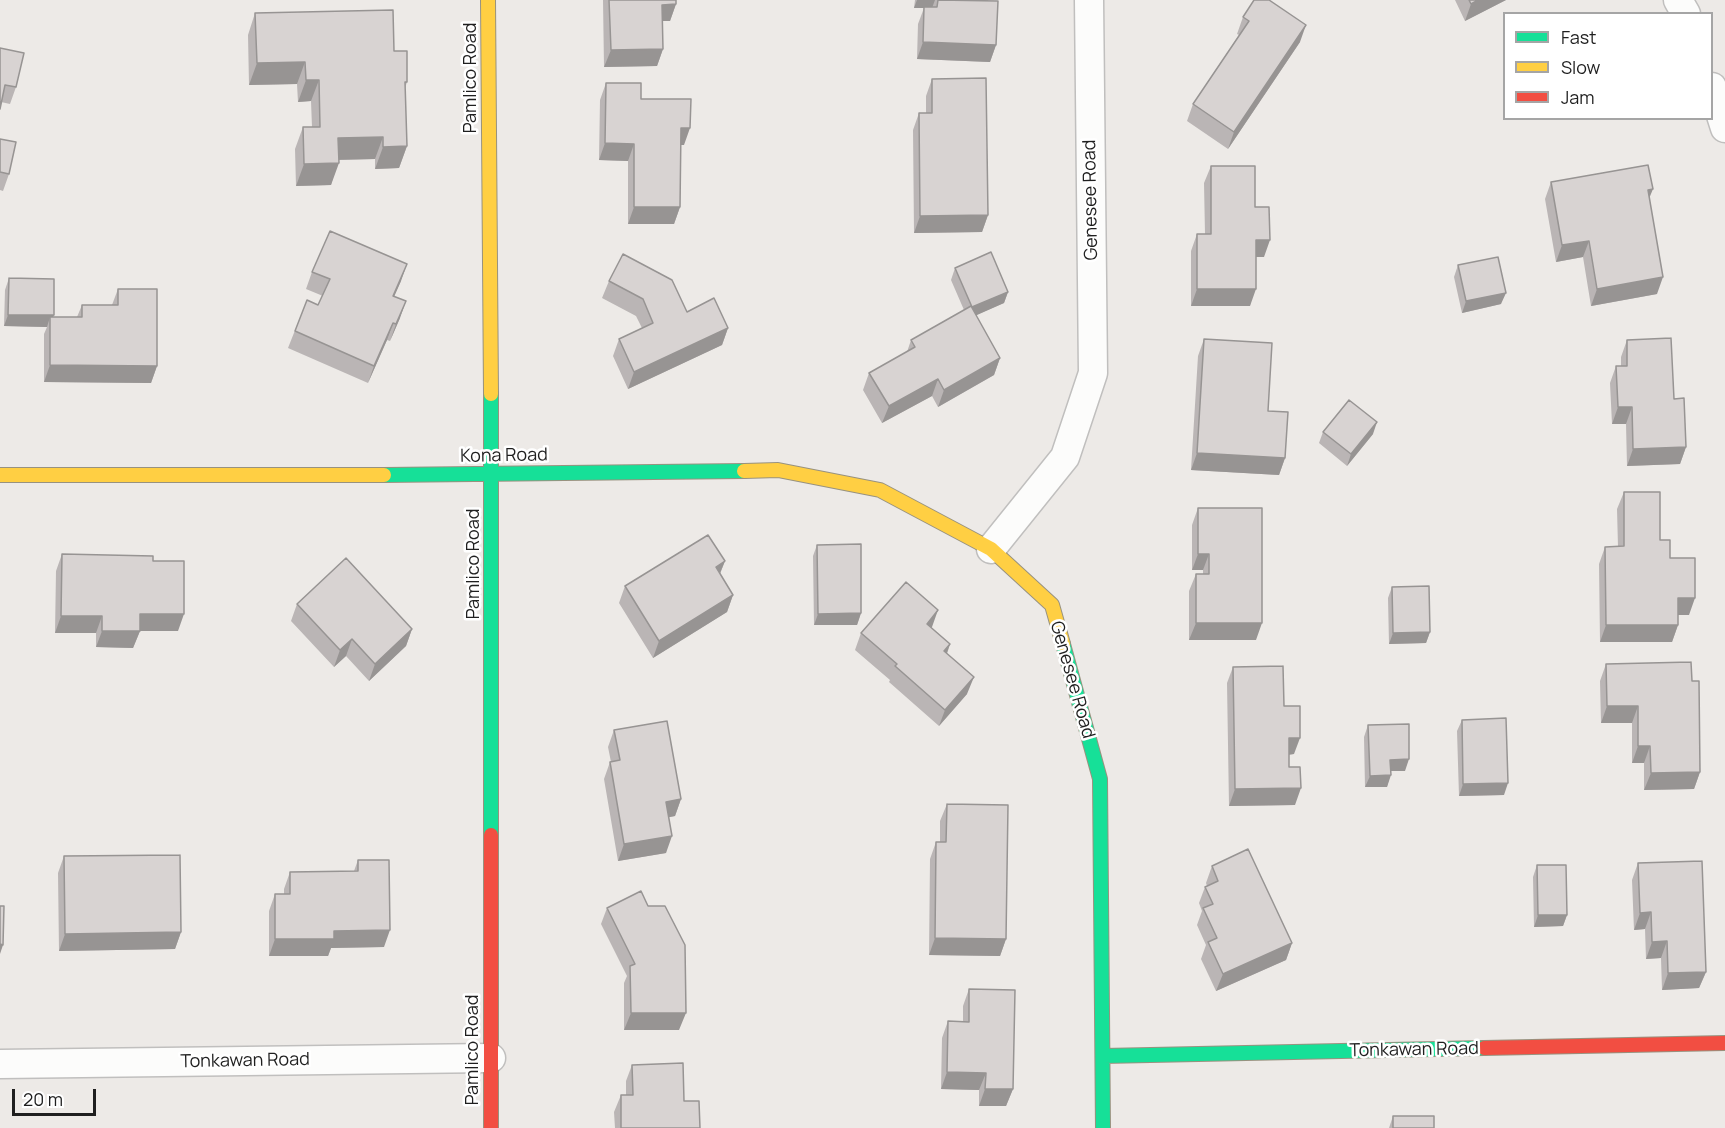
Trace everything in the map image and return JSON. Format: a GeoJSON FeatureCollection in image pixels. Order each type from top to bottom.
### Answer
{"type":"FeatureCollection","features":[{"type":"Feature","properties":{"kind":"street","name":"Pamlico Road"},"geometry":{"type":"LineString","coordinates":[[488,0],[492,475],[491,1128]]}},
{"type":"Feature","properties":{"kind":"street","name":"Genesee Road"},"geometry":{"type":"LineString","coordinates":[[1089,0],[1093,373],[1065,457],[991,549],[1052,605],[1100,779],[1103,1128]]}},
{"type":"Feature","properties":{"kind":"street"},"geometry":{"type":"LineString","coordinates":[[1713,90],[1725,128]]}},
{"type":"Feature","properties":{"kind":"street","name":"Kona Road"},"geometry":{"type":"LineString","coordinates":[[0,475],[492,475],[778,470],[880,490],[991,549]]}},
{"type":"Feature","properties":{"kind":"street","name":"Tonkawan Road"},"geometry":{"type":"LineString","coordinates":[[1103,1056],[1725,1043]]}},
{"type":"Feature","properties":{"kind":"street","name":"Tonkawan Road"},"geometry":{"type":"LineString","coordinates":[[0,1064],[491,1058]]}},
{"type":"Feature","properties":{"kind":"building"},"geometry":{"type":"Polygon","coordinates":[[[609,0],[676,0],[676,4],[662,5],[663,49],[611,50],[609,0]]]}},
{"type":"Feature","properties":{"kind":"building"},"geometry":{"type":"Polygon","coordinates":[[[938,0],[998,1],[996,45],[923,42],[924,7],[937,7],[938,0]]]}},
{"type":"Feature","properties":{"kind":"building"},"geometry":{"type":"Polygon","coordinates":[[[1254,0],[1269,0],[1306,25],[1234,132],[1193,104],[1249,21],[1243,17],[1254,0]]]}},
{"type":"Feature","properties":{"kind":"building"},"geometry":{"type":"Polygon","coordinates":[[[393,10],[394,51],[407,51],[407,82],[405,82],[407,146],[383,147],[383,137],[338,138],[339,163],[304,164],[303,127],[320,127],[319,80],[306,80],[305,62],[257,63],[255,13],[393,10]]]}},
{"type":"Feature","properties":{"kind":"building"},"geometry":{"type":"Polygon","coordinates":[[[0,48],[24,53],[16,87],[5,85],[0,109],[0,48]]]}},
{"type":"Feature","properties":{"kind":"building"},"geometry":{"type":"Polygon","coordinates":[[[986,78],[988,215],[920,216],[919,113],[932,113],[932,79],[986,78]]]}},
{"type":"Feature","properties":{"kind":"building"},"geometry":{"type":"Polygon","coordinates":[[[606,83],[641,83],[641,99],[691,99],[690,128],[681,128],[680,207],[634,207],[634,144],[605,143],[606,83]]]}},
{"type":"Feature","properties":{"kind":"building"},"geometry":{"type":"Polygon","coordinates":[[[0,139],[16,142],[9,174],[0,172],[0,139]]]}},
{"type":"Feature","properties":{"kind":"building"},"geometry":{"type":"Polygon","coordinates":[[[1648,165],[1653,189],[1648,190],[1663,277],[1597,289],[1589,241],[1562,245],[1551,182],[1648,165]]]}},
{"type":"Feature","properties":{"kind":"building"},"geometry":{"type":"Polygon","coordinates":[[[1211,166],[1255,166],[1255,207],[1269,207],[1270,240],[1256,240],[1256,289],[1197,289],[1197,234],[1211,234],[1211,166]]]}},
{"type":"Feature","properties":{"kind":"building"},"geometry":{"type":"Polygon","coordinates":[[[330,231],[407,264],[393,296],[406,301],[396,324],[393,323],[374,366],[295,331],[307,300],[318,305],[330,279],[312,272],[330,231]]]}},
{"type":"Feature","properties":{"kind":"building"},"geometry":{"type":"Polygon","coordinates":[[[991,252],[1008,292],[972,307],[955,268],[991,252]]]}},
{"type":"Feature","properties":{"kind":"building"},"geometry":{"type":"Polygon","coordinates":[[[623,254],[672,280],[687,312],[714,298],[728,328],[634,372],[619,339],[653,323],[643,299],[609,281],[623,254]]]}},
{"type":"Feature","properties":{"kind":"building"},"geometry":{"type":"Polygon","coordinates":[[[1498,257],[1506,293],[1466,301],[1458,265],[1498,257]]]}},
{"type":"Feature","properties":{"kind":"building"},"geometry":{"type":"Polygon","coordinates":[[[9,278],[54,279],[54,315],[8,315],[9,278]]]}},
{"type":"Feature","properties":{"kind":"building"},"geometry":{"type":"Polygon","coordinates":[[[118,289],[157,289],[157,366],[50,365],[50,317],[82,317],[82,305],[118,305],[118,289]]]}},
{"type":"Feature","properties":{"kind":"building"},"geometry":{"type":"Polygon","coordinates":[[[971,306],[1000,358],[944,390],[938,379],[889,406],[869,373],[915,347],[911,340],[971,306]]]}},
{"type":"Feature","properties":{"kind":"building"},"geometry":{"type":"Polygon","coordinates":[[[1671,338],[1674,399],[1684,398],[1686,447],[1633,449],[1632,407],[1618,407],[1616,366],[1627,366],[1627,340],[1671,338]]]}},
{"type":"Feature","properties":{"kind":"building"},"geometry":{"type":"Polygon","coordinates":[[[1204,339],[1272,343],[1268,411],[1288,412],[1285,458],[1197,453],[1204,339]]]}},
{"type":"Feature","properties":{"kind":"building"},"geometry":{"type":"Polygon","coordinates":[[[1349,400],[1377,422],[1351,454],[1323,432],[1349,400]]]}},
{"type":"Feature","properties":{"kind":"building"},"geometry":{"type":"Polygon","coordinates":[[[1624,492],[1660,492],[1660,540],[1670,540],[1670,558],[1695,558],[1695,598],[1678,598],[1678,625],[1606,625],[1605,547],[1624,546],[1624,492]]]}},
{"type":"Feature","properties":{"kind":"building"},"geometry":{"type":"Polygon","coordinates":[[[1198,508],[1262,508],[1262,623],[1196,623],[1196,574],[1209,574],[1209,554],[1198,554],[1198,508]]]}},
{"type":"Feature","properties":{"kind":"building"},"geometry":{"type":"Polygon","coordinates":[[[708,535],[725,561],[716,567],[733,595],[659,641],[625,586],[708,535]]]}},
{"type":"Feature","properties":{"kind":"building"},"geometry":{"type":"Polygon","coordinates":[[[861,544],[861,613],[818,614],[817,545],[861,544]]]}},
{"type":"Feature","properties":{"kind":"building"},"geometry":{"type":"Polygon","coordinates":[[[62,554],[153,556],[153,561],[184,561],[184,614],[140,614],[140,631],[102,631],[102,616],[61,616],[62,554]]]}},
{"type":"Feature","properties":{"kind":"building"},"geometry":{"type":"Polygon","coordinates":[[[346,558],[412,629],[375,664],[352,639],[340,650],[297,604],[346,558]]]}},
{"type":"Feature","properties":{"kind":"building"},"geometry":{"type":"Polygon","coordinates":[[[906,582],[938,610],[927,624],[950,644],[944,651],[974,677],[945,710],[861,633],[906,582]]]}},
{"type":"Feature","properties":{"kind":"building"},"geometry":{"type":"Polygon","coordinates":[[[1429,586],[1430,632],[1393,633],[1392,587],[1429,586]]]}},
{"type":"Feature","properties":{"kind":"building"},"geometry":{"type":"Polygon","coordinates":[[[1691,662],[1692,681],[1699,681],[1700,772],[1651,773],[1650,746],[1638,746],[1638,706],[1607,706],[1606,664],[1691,662]]]}},
{"type":"Feature","properties":{"kind":"building"},"geometry":{"type":"Polygon","coordinates":[[[1283,666],[1284,706],[1300,706],[1300,738],[1289,738],[1289,767],[1300,767],[1301,788],[1235,789],[1233,667],[1283,666]]]}},
{"type":"Feature","properties":{"kind":"building"},"geometry":{"type":"Polygon","coordinates":[[[1506,718],[1508,783],[1463,784],[1462,720],[1506,718]]]}},
{"type":"Feature","properties":{"kind":"building"},"geometry":{"type":"Polygon","coordinates":[[[667,721],[681,799],[666,802],[672,836],[624,844],[610,762],[620,760],[614,730],[667,721]]]}},
{"type":"Feature","properties":{"kind":"building"},"geometry":{"type":"Polygon","coordinates":[[[1409,724],[1409,759],[1390,760],[1391,775],[1370,776],[1368,725],[1409,724]]]}},
{"type":"Feature","properties":{"kind":"building"},"geometry":{"type":"Polygon","coordinates":[[[947,804],[1008,805],[1006,939],[935,938],[936,842],[946,842],[947,804]]]}},
{"type":"Feature","properties":{"kind":"building"},"geometry":{"type":"Polygon","coordinates":[[[1248,849],[1292,943],[1223,974],[1208,942],[1217,938],[1203,908],[1213,904],[1205,887],[1218,881],[1212,866],[1248,849]]]}},
{"type":"Feature","properties":{"kind":"building"},"geometry":{"type":"Polygon","coordinates":[[[180,855],[181,932],[65,934],[64,856],[180,855]]]}},
{"type":"Feature","properties":{"kind":"building"},"geometry":{"type":"Polygon","coordinates":[[[358,860],[389,860],[390,930],[334,931],[334,939],[275,939],[275,894],[290,894],[290,872],[358,871],[358,860]]]}},
{"type":"Feature","properties":{"kind":"building"},"geometry":{"type":"Polygon","coordinates":[[[1702,861],[1706,972],[1668,973],[1667,941],[1652,942],[1651,912],[1640,913],[1638,863],[1702,861]]]}},
{"type":"Feature","properties":{"kind":"building"},"geometry":{"type":"Polygon","coordinates":[[[1537,865],[1566,865],[1567,915],[1538,915],[1537,865]]]}},
{"type":"Feature","properties":{"kind":"building"},"geometry":{"type":"Polygon","coordinates":[[[641,891],[648,906],[665,906],[685,945],[686,1013],[631,1013],[630,966],[635,964],[607,908],[641,891]]]}},
{"type":"Feature","properties":{"kind":"building"},"geometry":{"type":"Polygon","coordinates":[[[0,906],[4,906],[3,945],[0,944],[0,906]]]}},
{"type":"Feature","properties":{"kind":"building"},"geometry":{"type":"Polygon","coordinates":[[[969,989],[1015,990],[1013,1089],[985,1089],[986,1073],[947,1072],[948,1021],[969,1022],[969,989]]]}},
{"type":"Feature","properties":{"kind":"building"},"geometry":{"type":"Polygon","coordinates":[[[683,1063],[684,1101],[699,1101],[700,1128],[621,1128],[621,1095],[633,1095],[632,1065],[683,1063]]]}},
{"type":"Feature","properties":{"kind":"building"},"geometry":{"type":"Polygon","coordinates":[[[1393,1116],[1434,1116],[1434,1128],[1393,1128],[1393,1116]]]}},
{"type":"Feature","properties":{"kind":"traffic: fast"},"geometry":{"type":"LineString","coordinates":[[491,394],[491,835]]}},
{"type":"Feature","properties":{"kind":"traffic: fast"},"geometry":{"type":"LineString","coordinates":[[384,475],[744,471]]}},
{"type":"Feature","properties":{"kind":"traffic: fast"},"geometry":{"type":"LineString","coordinates":[[1063,644],[1100,779],[1103,1128]]}},
{"type":"Feature","properties":{"kind":"traffic: fast"},"geometry":{"type":"LineString","coordinates":[[1103,1056],[1484,1048]]}},
{"type":"Feature","properties":{"kind":"traffic: slow"},"geometry":{"type":"LineString","coordinates":[[488,0],[491,394]]}},
{"type":"Feature","properties":{"kind":"traffic: slow"},"geometry":{"type":"LineString","coordinates":[[744,471],[778,470],[880,490],[991,549],[1052,605],[1063,644]]}},
{"type":"Feature","properties":{"kind":"traffic: slow"},"geometry":{"type":"LineString","coordinates":[[0,475],[384,475]]}},
{"type":"Feature","properties":{"kind":"traffic: jam"},"geometry":{"type":"LineString","coordinates":[[491,835],[491,1128]]}},
{"type":"Feature","properties":{"kind":"traffic: jam"},"geometry":{"type":"LineString","coordinates":[[1484,1048],[1725,1043]]}}]}
